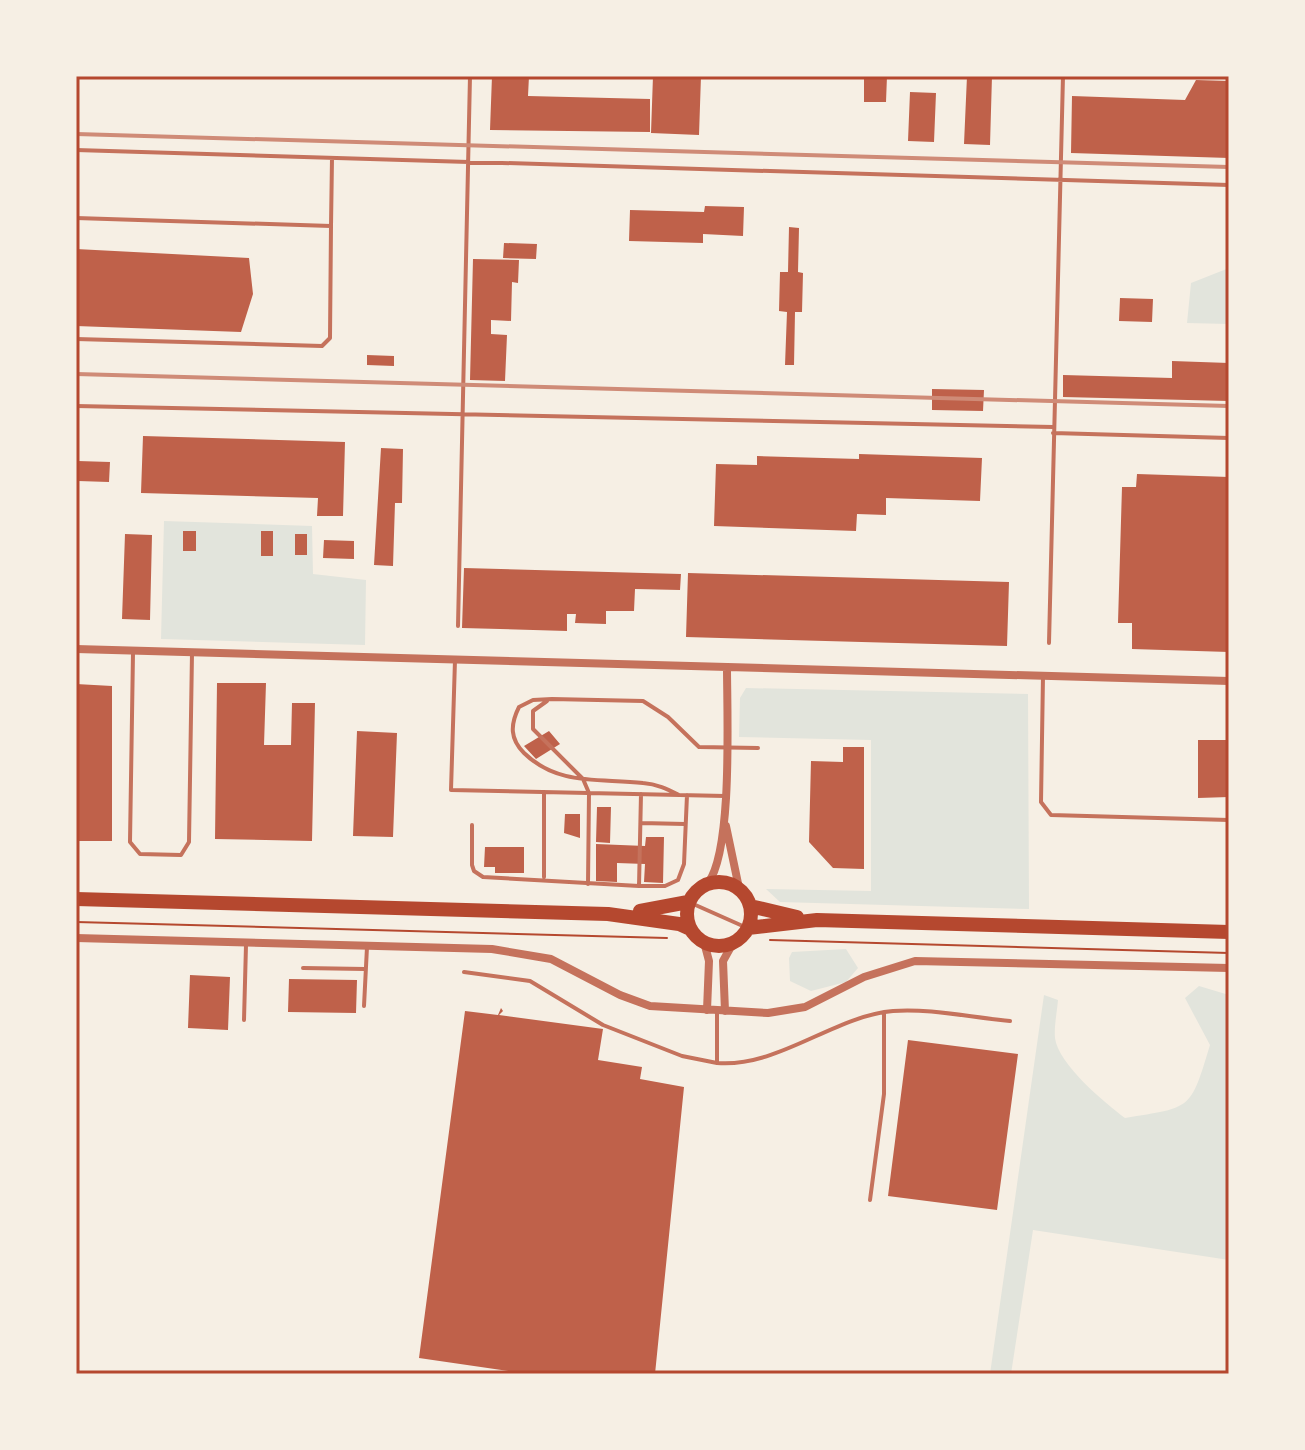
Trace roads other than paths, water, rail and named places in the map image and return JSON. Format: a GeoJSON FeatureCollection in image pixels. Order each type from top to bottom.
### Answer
{"type":"FeatureCollection","features":[{"type":"Feature","properties":{"kind":"main road"},"geometry":{"type":"LineString","coordinates":[[690,929],[686,914],[688,902],[697,890],[708,883],[724,882],[739,888],[750,906],[748,928]]}},
{"type":"Feature","properties":{"kind":"main road"},"geometry":{"type":"LineString","coordinates":[[76,899],[608,914],[664,921],[690,929],[704,942],[718,946],[733,943],[748,928],[817,920],[1229,932]]}},
{"type":"Feature","properties":{"kind":"main road"},"geometry":{"type":"LineString","coordinates":[[608,914],[664,909],[688,902]]}},
{"type":"Feature","properties":{"kind":"main road"},"geometry":{"type":"LineString","coordinates":[[750,906],[817,920]]}},
{"type":"Feature","properties":{"kind":"street"},"geometry":{"type":"LineString","coordinates":[[76,649],[1229,681]]}},
{"type":"Feature","properties":{"kind":"street"},"geometry":{"type":"LineString","coordinates":[[708,883],[717,867],[724,817],[727,667]]}},
{"type":"Feature","properties":{"kind":"street"},"geometry":{"type":"LineString","coordinates":[[724,817],[732,868],[739,888]]}},
{"type":"Feature","properties":{"kind":"street"},"geometry":{"type":"LineString","coordinates":[[76,938],[528,954],[571,967],[620,995],[650,1006],[768,1013],[805,1007],[864,977],[915,961],[1229,968]]}},
{"type":"Feature","properties":{"kind":"street"},"geometry":{"type":"LineString","coordinates":[[704,942],[716,1011]]}},
{"type":"Feature","properties":{"kind":"street"},"geometry":{"type":"LineString","coordinates":[[716,1011],[723,961],[733,943]]}},
{"type":"Feature","properties":{"kind":"lane"},"geometry":{"type":"LineString","coordinates":[[458,626],[470,76]]}},
{"type":"Feature","properties":{"kind":"lane"},"geometry":{"type":"LineString","coordinates":[[1049,643],[1063,76]]}},
{"type":"Feature","properties":{"kind":"lane"},"geometry":{"type":"LineString","coordinates":[[76,150],[1229,185]]}},
{"type":"Feature","properties":{"kind":"lane"},"geometry":{"type":"LineString","coordinates":[[76,339],[322,346],[330,338],[332,158]]}},
{"type":"Feature","properties":{"kind":"lane"},"geometry":{"type":"LineString","coordinates":[[76,218],[331,226]]}},
{"type":"Feature","properties":{"kind":"lane"},"geometry":{"type":"LineString","coordinates":[[76,406],[1053,430],[1229,438]]}},
{"type":"Feature","properties":{"kind":"lane"},"geometry":{"type":"LineString","coordinates":[[133,650],[130,842],[140,854],[150,855],[181,855],[189,842],[192,652]]}},
{"type":"Feature","properties":{"kind":"lane"},"geometry":{"type":"LineString","coordinates":[[455,660],[451,790],[725,796]]}},
{"type":"Feature","properties":{"kind":"lane"},"geometry":{"type":"LineString","coordinates":[[1043,676],[1041,802],[1051,815],[1229,820]]}},
{"type":"Feature","properties":{"kind":"lane"},"geometry":{"type":"LineString","coordinates":[[552,699],[533,711],[533,729],[583,779],[589,793],[588,884]]}},
{"type":"Feature","properties":{"kind":"lane"},"geometry":{"type":"LineString","coordinates":[[679,795],[660,785],[561,777],[538,766],[513,737],[512,727],[519,707],[533,700],[552,699],[643,701],[668,717],[699,747],[758,748]]}},
{"type":"Feature","properties":{"kind":"lane"},"geometry":{"type":"LineString","coordinates":[[544,792],[544,877]]}},
{"type":"Feature","properties":{"kind":"lane"},"geometry":{"type":"LineString","coordinates":[[639,886],[641,794]]}},
{"type":"Feature","properties":{"kind":"lane"},"geometry":{"type":"LineString","coordinates":[[472,825],[472,865],[478,874],[544,877],[588,884],[665,886],[678,880],[684,864],[687,795]]}},
{"type":"Feature","properties":{"kind":"lane"},"geometry":{"type":"LineString","coordinates":[[641,823],[685,824]]}},
{"type":"Feature","properties":{"kind":"lane"},"geometry":{"type":"LineString","coordinates":[[688,902],[748,928]]}},
{"type":"Feature","properties":{"kind":"lane"},"geometry":{"type":"LineString","coordinates":[[244,1020],[246,942]]}},
{"type":"Feature","properties":{"kind":"lane"},"geometry":{"type":"LineString","coordinates":[[364,1006],[367,947]]}},
{"type":"Feature","properties":{"kind":"lane"},"geometry":{"type":"LineString","coordinates":[[303,968],[365,969]]}},
{"type":"Feature","properties":{"kind":"lane"},"geometry":{"type":"LineString","coordinates":[[464,972],[530,981],[603,1025],[682,1056],[717,1063],[734,1064],[757,1059],[894,1011],[1010,1021]]}},
{"type":"Feature","properties":{"kind":"lane"},"geometry":{"type":"LineString","coordinates":[[716,1011],[717,1063]]}},
{"type":"Feature","properties":{"kind":"lane"},"geometry":{"type":"LineString","coordinates":[[870,1200],[884,1094],[884,1013]]}},
{"type":"Feature","properties":{"kind":"railway"},"geometry":{"type":"LineString","coordinates":[[76,134],[1229,167]]}},
{"type":"Feature","properties":{"kind":"railway"},"geometry":{"type":"LineString","coordinates":[[76,374],[1229,406]]}}]}
